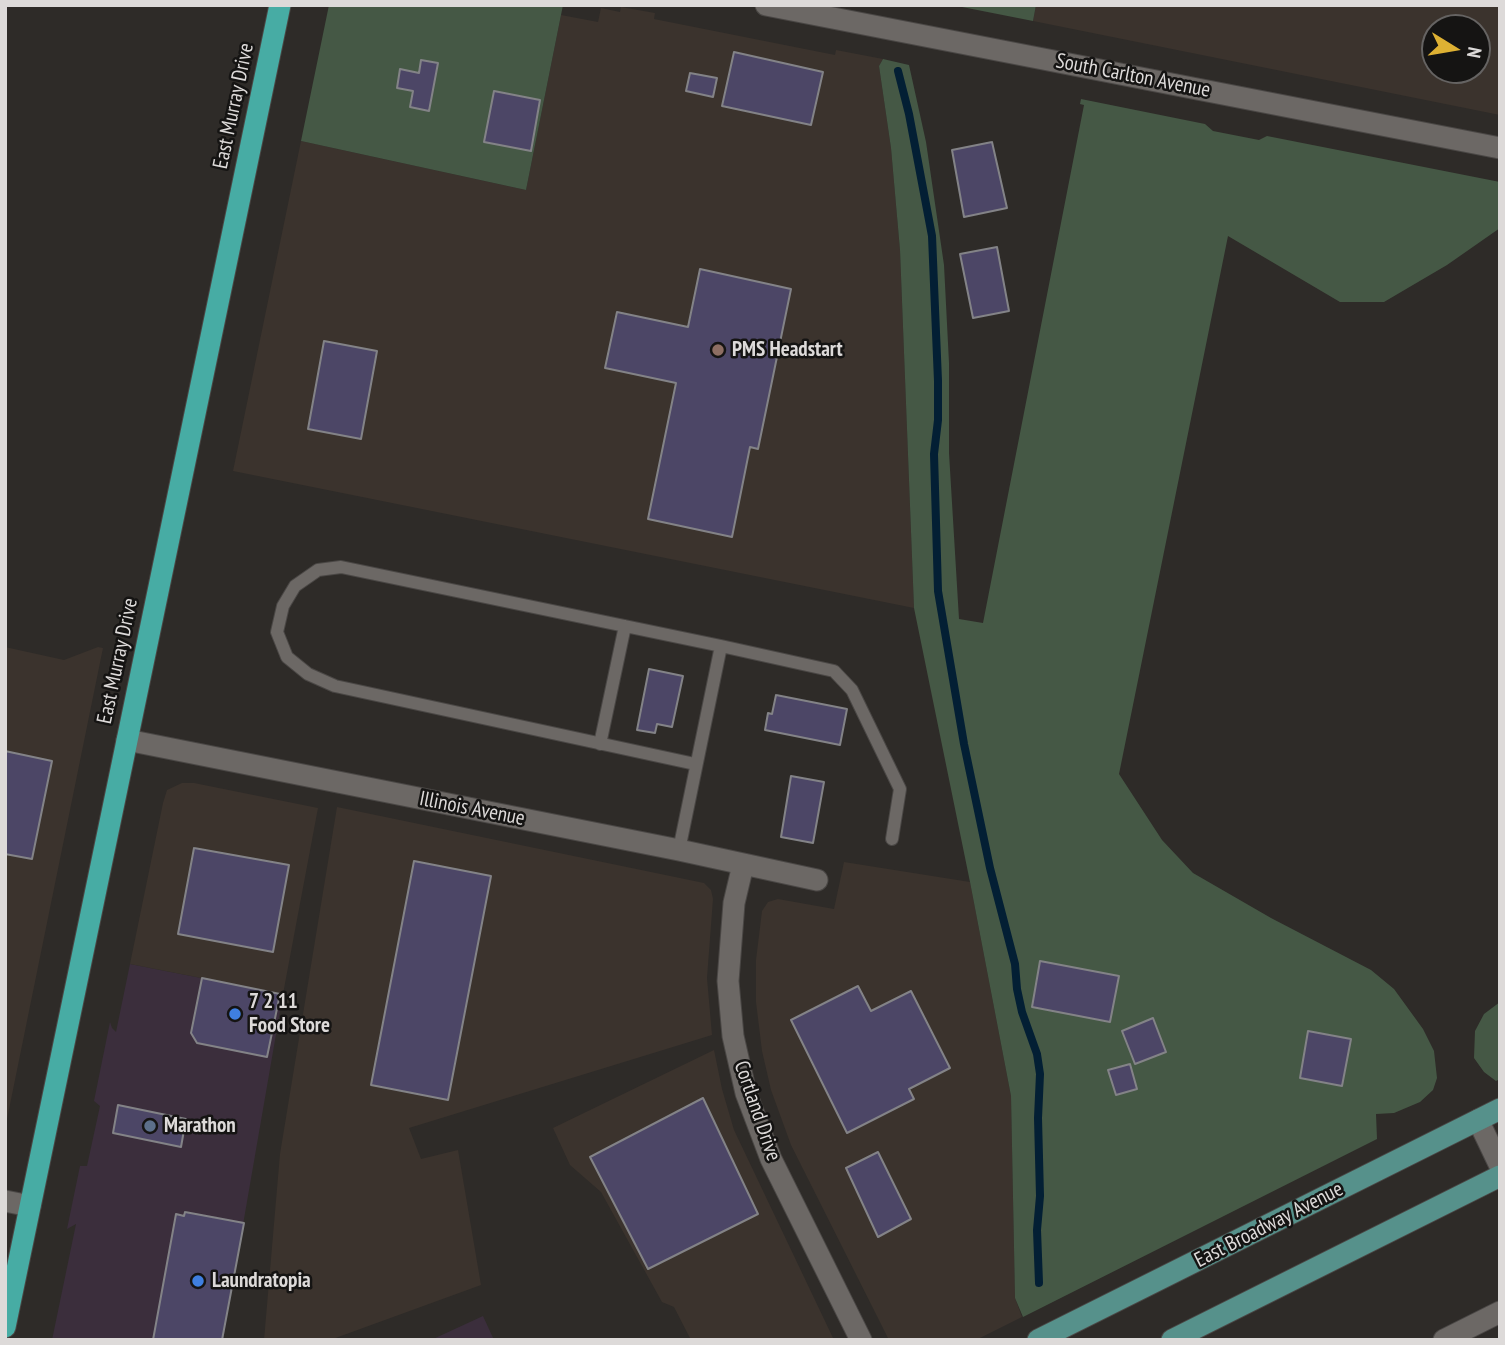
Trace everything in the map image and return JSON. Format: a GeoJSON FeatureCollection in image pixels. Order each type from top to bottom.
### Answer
{"type":"FeatureCollection","features":[{"type":"Feature","properties":{"kind":"highway","name":"East Murray Drive"},"geometry":{"type":"LineString","coordinates":[[5,1327],[280,5]]}},
{"type":"Feature","properties":{"kind":"main road","name":"East Broadway Avenue"},"geometry":{"type":"LineString","coordinates":[[1038,1340],[1500,1109]]}},
{"type":"Feature","properties":{"kind":"main road"},"geometry":{"type":"LineString","coordinates":[[1172,1340],[1500,1176]]}},
{"type":"Feature","properties":{"kind":"street","name":"South Carlton Avenue"},"geometry":{"type":"LineString","coordinates":[[766,5],[1500,148]]}},
{"type":"Feature","properties":{"kind":"street","name":"Illinois Avenue"},"geometry":{"type":"LineString","coordinates":[[127,740],[817,880]]}},
{"type":"Feature","properties":{"kind":"street","name":"Cortland Drive"},"geometry":{"type":"LineString","coordinates":[[743,865],[734,903],[728,981],[733,1036],[746,1093],[771,1159],[861,1340]]}},
{"type":"Feature","properties":{"kind":"street"},"geometry":{"type":"LineString","coordinates":[[1478,1120],[1500,1166]]}},
{"type":"Feature","properties":{"kind":"street"},"geometry":{"type":"LineString","coordinates":[[5,1201],[30,1206]]}},
{"type":"Feature","properties":{"kind":"street"},"geometry":{"type":"LineString","coordinates":[[1444,1340],[1500,1312]]}},
{"type":"Feature","properties":{"kind":"lane"},"geometry":{"type":"LineString","coordinates":[[695,764],[335,686],[307,674],[287,657],[277,632],[283,606],[295,586],[318,570],[341,567],[834,671],[852,690],[900,789],[892,839]]}},
{"type":"Feature","properties":{"kind":"lane"},"geometry":{"type":"LineString","coordinates":[[600,744],[625,626]]}},
{"type":"Feature","properties":{"kind":"lane"},"geometry":{"type":"LineString","coordinates":[[679,850],[721,646]]}},
{"type":"Feature","properties":{"kind":"shaded area"},"geometry":{"type":"Polygon","coordinates":[[[1036,5],[1500,5],[1500,115],[1033,21],[1036,5]]]}},
{"type":"Feature","properties":{"kind":"shaded area","name":"PMS Headstart"},"geometry":{"type":"Polygon","coordinates":[[[621,7],[655,13],[654,19],[835,55],[836,50],[883,59],[879,66],[891,148],[900,250],[914,608],[233,471],[301,141],[526,190],[561,15],[598,22],[601,8],[620,12],[621,7]]]}},
{"type":"Feature","properties":{"kind":"shaded area"},"geometry":{"type":"Polygon","coordinates":[[[5,647],[64,660],[98,647],[103,648],[5,1129],[5,647]]]}},
{"type":"Feature","properties":{"kind":"shaded area"},"geometry":{"type":"Polygon","coordinates":[[[182,783],[194,783],[318,808],[283,994],[130,964],[163,803],[167,790],[182,783]]]}},
{"type":"Feature","properties":{"kind":"shaded area"},"geometry":{"type":"Polygon","coordinates":[[[337,807],[704,883],[711,890],[713,899],[707,978],[712,1035],[409,1128],[421,1159],[458,1150],[481,1285],[330,1340],[264,1340],[280,1154],[337,807]]]}},
{"type":"Feature","properties":{"kind":"shaded area"},"geometry":{"type":"Polygon","coordinates":[[[844,862],[970,882],[1011,1096],[1015,1298],[1022,1317],[976,1340],[889,1340],[791,1145],[771,1090],[762,1051],[756,1002],[756,960],[762,911],[768,902],[778,899],[834,909],[844,862]]]}},
{"type":"Feature","properties":{"kind":"shaded area"},"geometry":{"type":"Polygon","coordinates":[[[130,964],[283,994],[223,1340],[52,1340],[76,1224],[67,1229],[80,1166],[87,1166],[100,1106],[94,1101],[110,1022],[116,1032],[130,964]]]}},
{"type":"Feature","properties":{"kind":"shaded area"},"geometry":{"type":"Polygon","coordinates":[[[714,1050],[734,1130],[834,1340],[691,1340],[674,1307],[662,1302],[601,1192],[570,1165],[553,1128],[714,1050]]]}},
{"type":"Feature","properties":{"kind":"shaded area"},"geometry":{"type":"Polygon","coordinates":[[[483,1316],[494,1340],[431,1340],[483,1316]]]}},
{"type":"Feature","properties":{"kind":"green space"},"geometry":{"type":"Polygon","coordinates":[[[329,5],[563,5],[526,190],[301,141],[329,5]]]}},
{"type":"Feature","properties":{"kind":"green space"},"geometry":{"type":"Polygon","coordinates":[[[952,5],[1036,5],[1033,21],[952,5]]]}},
{"type":"Feature","properties":{"kind":"green space"},"geometry":{"type":"Polygon","coordinates":[[[883,59],[909,65],[926,142],[944,265],[949,363],[949,453],[959,619],[983,623],[1084,105],[1080,104],[1081,99],[1205,124],[1213,131],[1259,140],[1267,136],[1500,182],[1500,228],[1447,265],[1384,302],[1340,302],[1228,236],[1119,774],[1162,840],[1193,873],[1271,918],[1371,970],[1394,989],[1423,1029],[1434,1051],[1437,1078],[1433,1090],[1420,1102],[1394,1113],[1376,1114],[1377,1139],[1023,1317],[1015,1298],[1011,1096],[914,608],[900,250],[891,148],[879,66],[883,59]]]}},
{"type":"Feature","properties":{"kind":"green space"},"geometry":{"type":"Polygon","coordinates":[[[1500,1002],[1500,1079],[1496,1081],[1484,1072],[1474,1058],[1475,1031],[1484,1014],[1500,1002]]]}},
{"type":"Feature","properties":{"kind":"building"},"geometry":{"type":"Polygon","coordinates":[[[734,52],[823,72],[811,125],[722,106],[734,52]]]}},
{"type":"Feature","properties":{"kind":"building"},"geometry":{"type":"Polygon","coordinates":[[[421,60],[438,63],[429,111],[410,107],[413,91],[397,88],[400,69],[419,73],[421,60]]]}},
{"type":"Feature","properties":{"kind":"building"},"geometry":{"type":"Polygon","coordinates":[[[690,73],[717,78],[713,97],[686,91],[690,73]]]}},
{"type":"Feature","properties":{"kind":"building"},"geometry":{"type":"Polygon","coordinates":[[[494,91],[540,100],[531,151],[484,142],[494,91]]]}},
{"type":"Feature","properties":{"kind":"building"},"geometry":{"type":"Polygon","coordinates":[[[992,142],[1007,208],[964,217],[952,150],[992,142]]]}},
{"type":"Feature","properties":{"kind":"building"},"geometry":{"type":"Polygon","coordinates":[[[997,247],[1009,311],[973,318],[960,254],[997,247]]]}},
{"type":"Feature","properties":{"kind":"building"},"geometry":{"type":"Polygon","coordinates":[[[700,269],[791,289],[758,449],[750,447],[732,537],[648,519],[676,383],[605,368],[617,312],[688,327],[700,269]]]}},
{"type":"Feature","properties":{"kind":"building"},"geometry":{"type":"Polygon","coordinates":[[[324,341],[377,351],[361,439],[308,429],[324,341]]]}},
{"type":"Feature","properties":{"kind":"building"},"geometry":{"type":"Polygon","coordinates":[[[649,669],[683,676],[672,727],[657,724],[655,733],[637,730],[649,669]]]}},
{"type":"Feature","properties":{"kind":"building"},"geometry":{"type":"Polygon","coordinates":[[[776,695],[847,709],[840,745],[765,730],[768,713],[772,714],[776,695]]]}},
{"type":"Feature","properties":{"kind":"building"},"geometry":{"type":"Polygon","coordinates":[[[5,751],[52,761],[32,859],[5,854],[5,751]]]}},
{"type":"Feature","properties":{"kind":"building"},"geometry":{"type":"Polygon","coordinates":[[[791,776],[824,782],[813,843],[781,837],[791,776]]]}},
{"type":"Feature","properties":{"kind":"building"},"geometry":{"type":"Polygon","coordinates":[[[194,848],[289,865],[273,952],[178,934],[194,848]]]}},
{"type":"Feature","properties":{"kind":"building"},"geometry":{"type":"Polygon","coordinates":[[[414,861],[491,876],[448,1100],[371,1085],[414,861]]]}},
{"type":"Feature","properties":{"kind":"building"},"geometry":{"type":"Polygon","coordinates":[[[1040,961],[1119,976],[1110,1022],[1032,1007],[1040,961]]]}},
{"type":"Feature","properties":{"kind":"building","name":"7 2 11 Food Store"},"geometry":{"type":"Polygon","coordinates":[[[202,978],[280,994],[267,1057],[197,1043],[191,1033],[202,978]]]}},
{"type":"Feature","properties":{"kind":"building"},"geometry":{"type":"Polygon","coordinates":[[[858,986],[871,1011],[911,991],[950,1068],[909,1089],[914,1099],[847,1133],[791,1020],[858,986]]]}},
{"type":"Feature","properties":{"kind":"building"},"geometry":{"type":"Polygon","coordinates":[[[1153,1018],[1166,1052],[1135,1064],[1122,1031],[1153,1018]]]}},
{"type":"Feature","properties":{"kind":"building"},"geometry":{"type":"Polygon","coordinates":[[[1308,1031],[1351,1039],[1342,1086],[1300,1078],[1308,1031]]]}},
{"type":"Feature","properties":{"kind":"building"},"geometry":{"type":"Polygon","coordinates":[[[1130,1064],[1137,1089],[1116,1095],[1108,1070],[1130,1064]]]}},
{"type":"Feature","properties":{"kind":"building"},"geometry":{"type":"Polygon","coordinates":[[[703,1098],[758,1214],[648,1269],[590,1157],[703,1098]]]}},
{"type":"Feature","properties":{"kind":"building","name":"Marathon"},"geometry":{"type":"Polygon","coordinates":[[[118,1105],[186,1119],[181,1147],[113,1133],[118,1105]]]}},
{"type":"Feature","properties":{"kind":"building"},"geometry":{"type":"Polygon","coordinates":[[[878,1152],[911,1219],[878,1237],[846,1168],[878,1152]]]}},
{"type":"Feature","properties":{"kind":"building","name":"Laundratopia"},"geometry":{"type":"Polygon","coordinates":[[[185,1212],[244,1223],[222,1340],[153,1340],[176,1214],[184,1216],[185,1212]]]}},
{"type":"Feature","properties":{"kind":"waterway"},"geometry":{"type":"LineString","coordinates":[[898,71],[932,236],[938,381],[938,420],[934,454],[938,591],[964,744],[990,868],[1015,964],[1022,1012],[1037,1054],[1040,1074],[1040,1196],[1037,1230],[1039,1283]]}},
{"type":"Feature","properties":{"kind":"place","name":"PMS Headstart"},"geometry":{"type":"Point","coordinates":[718,350]}},
{"type":"Feature","properties":{"kind":"place","name":"7 2 11 Food Store"},"geometry":{"type":"Point","coordinates":[235,1014]}},
{"type":"Feature","properties":{"kind":"place","name":"Marathon"},"geometry":{"type":"Point","coordinates":[150,1126]}},
{"type":"Feature","properties":{"kind":"place","name":"Laundratopia"},"geometry":{"type":"Point","coordinates":[198,1281]}}]}
